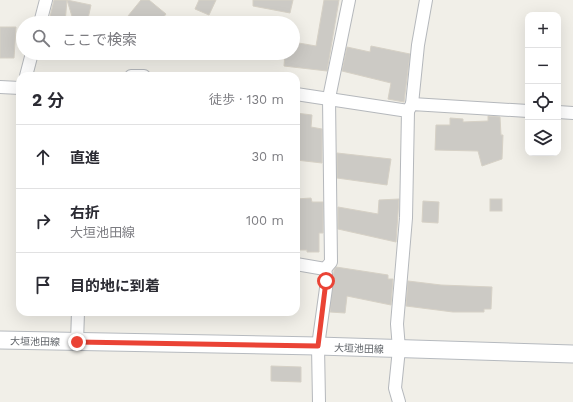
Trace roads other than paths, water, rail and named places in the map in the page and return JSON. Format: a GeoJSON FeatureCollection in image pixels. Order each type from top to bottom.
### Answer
{"type":"FeatureCollection","features":[{"type":"Feature","properties":{"kind":"main road","name":"大垣池田線"},"geometry":{"type":"LineString","coordinates":[[0,340],[318,346],[573,354]]}},
{"type":"Feature","properties":{"kind":"street"},"geometry":{"type":"LineString","coordinates":[[42,16],[46,0]]}},
{"type":"Feature","properties":{"kind":"street"},"geometry":{"type":"LineString","coordinates":[[319,402],[318,346],[326,281],[325,269],[331,262],[329,98],[349,0]]}},
{"type":"Feature","properties":{"kind":"street"},"geometry":{"type":"LineString","coordinates":[[398,402],[395,388],[399,349],[397,324],[406,218],[410,108],[418,45],[426,0]]}},
{"type":"Feature","properties":{"kind":"street"},"geometry":{"type":"LineString","coordinates":[[27,72],[30,60]]}},
{"type":"Feature","properties":{"kind":"street"},"geometry":{"type":"LineString","coordinates":[[0,88],[16,88]]}},
{"type":"Feature","properties":{"kind":"street"},"geometry":{"type":"LineString","coordinates":[[300,94],[410,108],[525,111]]}},
{"type":"Feature","properties":{"kind":"street"},"geometry":{"type":"LineString","coordinates":[[561,112],[573,113]]}},
{"type":"Feature","properties":{"kind":"street"},"geometry":{"type":"LineString","coordinates":[[300,265],[325,269]]}},
{"type":"Feature","properties":{"kind":"street"},"geometry":{"type":"LineString","coordinates":[[77,342],[78,316]]}}]}
